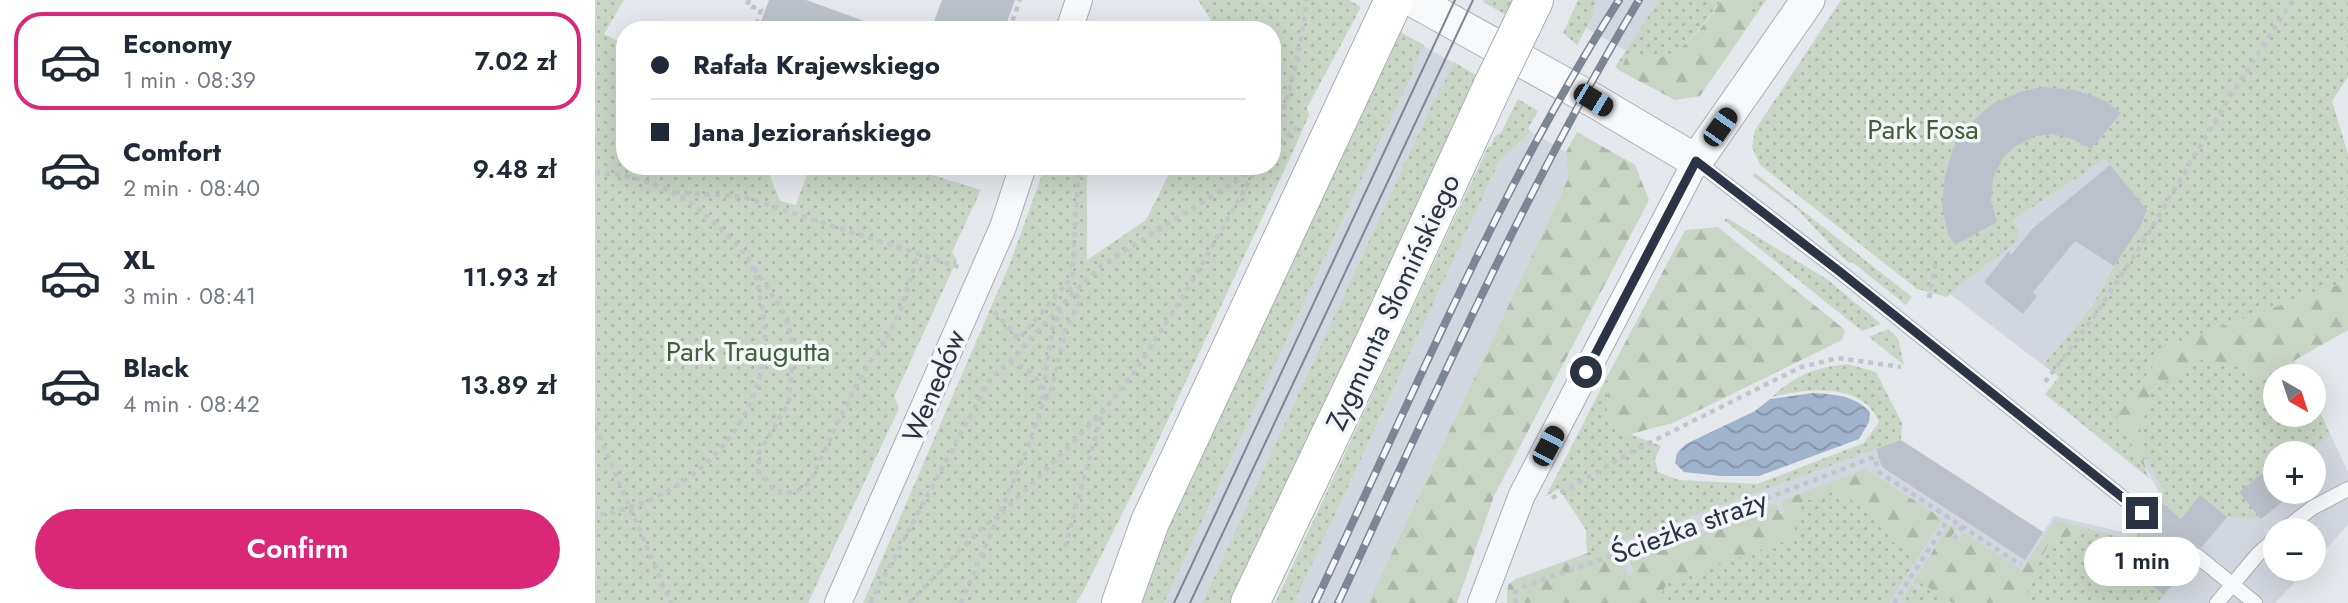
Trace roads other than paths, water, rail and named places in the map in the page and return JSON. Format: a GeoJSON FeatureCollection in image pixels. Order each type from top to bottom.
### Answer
{"type":"FeatureCollection","features":[{"type":"Feature","properties":{"kind":"main road"},"geometry":{"type":"LineString","coordinates":[[1121,603],[1150,522],[1397,8]]}},
{"type":"Feature","properties":{"kind":"main road","name":"Zygmunta Słomińskiego"},"geometry":{"type":"LineString","coordinates":[[1250,603],[1371,351],[1528,12]]}},
{"type":"Feature","properties":{"kind":"street"},"geometry":{"type":"LineString","coordinates":[[1072,21],[1079,0]]}},
{"type":"Feature","properties":{"kind":"street"},"geometry":{"type":"LineString","coordinates":[[1481,603],[1522,495],[1696,161],[1808,0]]}},
{"type":"Feature","properties":{"kind":"street"},"geometry":{"type":"LineString","coordinates":[[1397,8],[1454,24],[1593,100],[1696,161]]}},
{"type":"Feature","properties":{"kind":"street","name":"Wenedów"},"geometry":{"type":"LineString","coordinates":[[838,603],[1003,227],[1020,175]]}},
{"type":"Feature","properties":{"kind":"lane"},"geometry":{"type":"LineString","coordinates":[[1696,161],[1839,271],[2142,513]]}},
{"type":"Feature","properties":{"kind":"lane"},"geometry":{"type":"LineString","coordinates":[[2299,518],[2348,489]]}},
{"type":"Feature","properties":{"kind":"lane"},"geometry":{"type":"LineString","coordinates":[[2217,603],[2263,550]]}},
{"type":"Feature","properties":{"kind":"lane"},"geometry":{"type":"LineString","coordinates":[[2196,555],[2255,603]]}},
{"type":"Feature","properties":{"kind":"water"},"geometry":{"type":"Polygon","coordinates":[[[1813,393],[1852,399],[1865,407],[1870,413],[1869,422],[1859,439],[1759,476],[1684,472],[1675,463],[1677,453],[1686,444],[1755,411],[1770,399],[1813,393]]]}},
{"type":"Feature","properties":{"kind":"tram line"},"geometry":{"type":"LineString","coordinates":[[1174,603],[1455,0]]}},
{"type":"Feature","properties":{"kind":"tram line"},"geometry":{"type":"LineString","coordinates":[[1190,603],[1473,0]]}},
{"type":"Feature","properties":{"kind":"railway"},"geometry":{"type":"LineString","coordinates":[[1315,603],[1421,373],[1495,221],[1575,72],[1619,0]]}},
{"type":"Feature","properties":{"kind":"railway"},"geometry":{"type":"LineString","coordinates":[[1338,603],[1444,373],[1518,222],[1556,147],[1639,0]]}},
{"type":"Feature","properties":{"kind":"park label","name":"Park Fosa"},"geometry":{"type":"Point","coordinates":[1923,129]}},
{"type":"Feature","properties":{"kind":"park label","name":"Park Traugutta"},"geometry":{"type":"Point","coordinates":[748,351]}}]}
